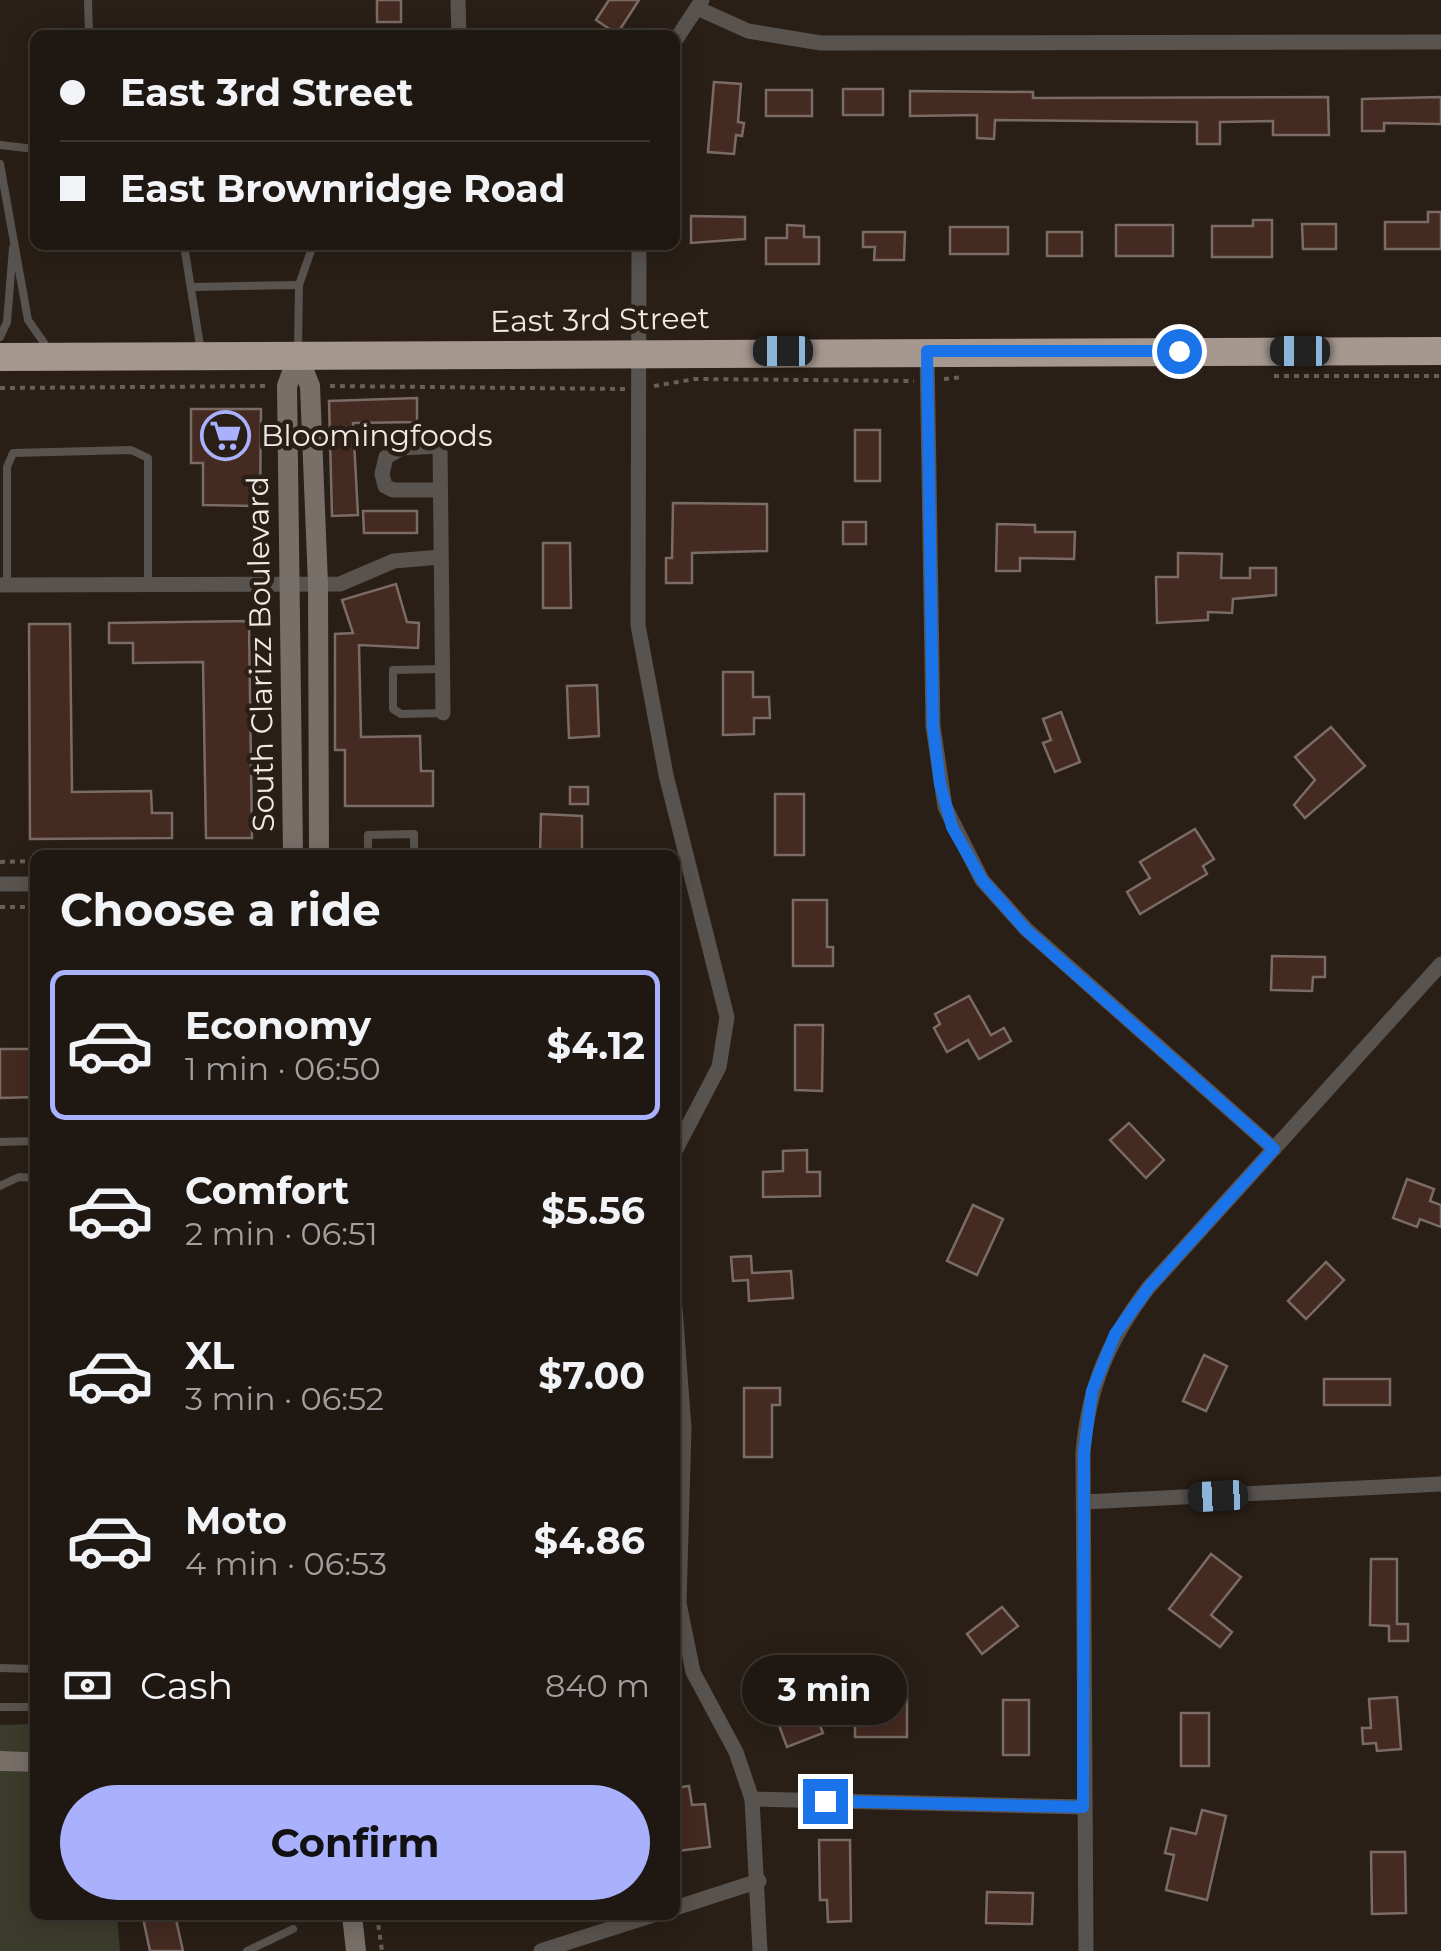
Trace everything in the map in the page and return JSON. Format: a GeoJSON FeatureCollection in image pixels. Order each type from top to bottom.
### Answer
{"type":"FeatureCollection","features":[{"type":"Feature","properties":{"kind":"highway","name":"East 3rd Street"},"geometry":{"type":"LineString","coordinates":[[0,357],[639,351],[1441,351]]}},
{"type":"Feature","properties":{"kind":"street"},"geometry":{"type":"LineString","coordinates":[[458,0],[459,30]]}},
{"type":"Feature","properties":{"kind":"street"},"geometry":{"type":"LineString","coordinates":[[680,34],[700,4],[748,31],[821,43],[1441,42]]}},
{"type":"Feature","properties":{"kind":"street"},"geometry":{"type":"LineString","coordinates":[[638,250],[638,625],[646,685],[727,1017],[719,1067],[680,1141]]}},
{"type":"Feature","properties":{"kind":"street"},"geometry":{"type":"LineString","coordinates":[[927,351],[933,726],[940,784],[952,827],[982,880],[1026,930],[1274,1149]]}},
{"type":"Feature","properties":{"kind":"street","name":"South Clarizz Boulevard"},"geometry":{"type":"LineString","coordinates":[[293,850],[287,386],[298,356]]}},
{"type":"Feature","properties":{"kind":"street","name":"South Clarizz Boulevard"},"geometry":{"type":"LineString","coordinates":[[298,356],[310,386],[318,584],[320,850]]}},
{"type":"Feature","properties":{"kind":"street"},"geometry":{"type":"LineString","coordinates":[[440,490],[443,713]]}},
{"type":"Feature","properties":{"kind":"street"},"geometry":{"type":"LineString","coordinates":[[4,585],[340,584],[394,561],[440,558]]}},
{"type":"Feature","properties":{"kind":"street"},"geometry":{"type":"LineString","coordinates":[[0,884],[30,884]]}},
{"type":"Feature","properties":{"kind":"street"},"geometry":{"type":"LineString","coordinates":[[1086,1951],[1083,1807],[1087,1414],[1110,1344],[1149,1287],[1441,964]]}},
{"type":"Feature","properties":{"kind":"street"},"geometry":{"type":"LineString","coordinates":[[680,1375],[684,1428],[680,1568]]}},
{"type":"Feature","properties":{"kind":"street"},"geometry":{"type":"LineString","coordinates":[[1084,1502],[1441,1484]]}},
{"type":"Feature","properties":{"kind":"street"},"geometry":{"type":"LineString","coordinates":[[680,1610],[693,1672],[736,1752],[752,1799],[760,1951]]}},
{"type":"Feature","properties":{"kind":"street"},"geometry":{"type":"LineString","coordinates":[[0,1761],[30,1762]]}},
{"type":"Feature","properties":{"kind":"street"},"geometry":{"type":"LineString","coordinates":[[752,1799],[1083,1807]]}},
{"type":"Feature","properties":{"kind":"street"},"geometry":{"type":"LineString","coordinates":[[680,1906],[759,1881]]}},
{"type":"Feature","properties":{"kind":"street"},"geometry":{"type":"LineString","coordinates":[[353,1920],[356,1951]]}},
{"type":"Feature","properties":{"kind":"street"},"geometry":{"type":"LineString","coordinates":[[541,1951],[638,1920]]}},
{"type":"Feature","properties":{"kind":"lane"},"geometry":{"type":"LineString","coordinates":[[88,0],[88,30]]}},
{"type":"Feature","properties":{"kind":"lane"},"geometry":{"type":"LineString","coordinates":[[0,145],[30,148]]}},
{"type":"Feature","properties":{"kind":"lane"},"geometry":{"type":"LineString","coordinates":[[0,164],[28,320],[46,348],[62,357]]}},
{"type":"Feature","properties":{"kind":"lane"},"geometry":{"type":"LineString","coordinates":[[0,338],[6,322],[14,239]]}},
{"type":"Feature","properties":{"kind":"lane"},"geometry":{"type":"LineString","coordinates":[[185,250],[194,286],[201,356]]}},
{"type":"Feature","properties":{"kind":"lane"},"geometry":{"type":"LineString","coordinates":[[298,356],[299,285],[311,250]]}},
{"type":"Feature","properties":{"kind":"lane"},"geometry":{"type":"LineString","coordinates":[[194,286],[299,285]]}},
{"type":"Feature","properties":{"kind":"lane"},"geometry":{"type":"LineString","coordinates":[[4,585],[3,498],[13,453],[131,450],[148,458],[148,585]]}},
{"type":"Feature","properties":{"kind":"lane"},"geometry":{"type":"LineString","coordinates":[[442,669],[393,670],[393,709],[401,714],[443,713]]}},
{"type":"Feature","properties":{"kind":"lane"},"geometry":{"type":"LineString","coordinates":[[368,850],[368,835],[414,834],[414,850]]}},
{"type":"Feature","properties":{"kind":"lane"},"geometry":{"type":"LineString","coordinates":[[0,1142],[30,1141]]}},
{"type":"Feature","properties":{"kind":"lane"},"geometry":{"type":"LineString","coordinates":[[0,1186],[19,1177],[30,1178]]}},
{"type":"Feature","properties":{"kind":"lane"},"geometry":{"type":"LineString","coordinates":[[0,1668],[30,1669]]}},
{"type":"Feature","properties":{"kind":"lane"},"geometry":{"type":"LineString","coordinates":[[0,1707],[30,1707]]}},
{"type":"Feature","properties":{"kind":"lane"},"geometry":{"type":"LineString","coordinates":[[247,1951],[292,1929]]}},
{"type":"Feature","properties":{"kind":"path"},"geometry":{"type":"LineString","coordinates":[[326,386],[639,389],[695,379],[928,381],[973,376]]}},
{"type":"Feature","properties":{"kind":"path"},"geometry":{"type":"LineString","coordinates":[[1266,376],[1441,376]]}},
{"type":"Feature","properties":{"kind":"path"},"geometry":{"type":"LineString","coordinates":[[0,388],[263,386]]}},
{"type":"Feature","properties":{"kind":"path"},"geometry":{"type":"LineString","coordinates":[[0,862],[30,861]]}},
{"type":"Feature","properties":{"kind":"path"},"geometry":{"type":"LineString","coordinates":[[0,907],[30,906]]}},
{"type":"Feature","properties":{"kind":"path"},"geometry":{"type":"LineString","coordinates":[[378,1920],[382,1951]]}},
{"type":"Feature","properties":{"kind":"green space"},"geometry":{"type":"Polygon","coordinates":[[[30,1724],[30,1751],[0,1751],[0,1725],[30,1724]]]}},
{"type":"Feature","properties":{"kind":"green space"},"geometry":{"type":"Polygon","coordinates":[[[0,1771],[30,1772],[30,1920],[117,1920],[120,1951],[0,1951],[0,1771]]]}},
{"type":"Feature","properties":{"kind":"building"},"geometry":{"type":"Polygon","coordinates":[[[377,0],[401,0],[401,22],[377,22],[377,0]]]}},
{"type":"Feature","properties":{"kind":"building"},"geometry":{"type":"Polygon","coordinates":[[[609,0],[639,0],[620,30],[611,30],[596,20],[609,0]]]}},
{"type":"Feature","properties":{"kind":"building"},"geometry":{"type":"Polygon","coordinates":[[[714,82],[741,84],[738,122],[744,123],[742,136],[736,135],[734,154],[708,152],[714,82]]]}},
{"type":"Feature","properties":{"kind":"building"},"geometry":{"type":"Polygon","coordinates":[[[843,89],[883,89],[883,115],[843,115],[843,89]]]}},
{"type":"Feature","properties":{"kind":"building"},"geometry":{"type":"Polygon","coordinates":[[[766,90],[812,90],[812,116],[766,116],[766,90]]]}},
{"type":"Feature","properties":{"kind":"building"},"geometry":{"type":"Polygon","coordinates":[[[910,91],[1033,92],[1033,98],[1328,97],[1329,135],[1273,135],[1273,121],[1220,122],[1220,144],[1197,144],[1197,122],[995,120],[994,139],[977,138],[977,115],[910,116],[910,91]]]}},
{"type":"Feature","properties":{"kind":"building"},"geometry":{"type":"Polygon","coordinates":[[[1441,97],[1441,124],[1384,123],[1384,131],[1362,131],[1362,99],[1441,97]]]}},
{"type":"Feature","properties":{"kind":"building"},"geometry":{"type":"Polygon","coordinates":[[[1428,212],[1441,212],[1441,249],[1385,249],[1385,222],[1428,222],[1428,212]]]}},
{"type":"Feature","properties":{"kind":"building"},"geometry":{"type":"Polygon","coordinates":[[[691,216],[745,217],[745,239],[691,243],[691,216]]]}},
{"type":"Feature","properties":{"kind":"building"},"geometry":{"type":"Polygon","coordinates":[[[1253,220],[1272,220],[1272,257],[1212,257],[1212,226],[1253,226],[1253,220]]]}},
{"type":"Feature","properties":{"kind":"building"},"geometry":{"type":"Polygon","coordinates":[[[1302,224],[1336,224],[1336,249],[1303,249],[1302,224]]]}},
{"type":"Feature","properties":{"kind":"building"},"geometry":{"type":"Polygon","coordinates":[[[787,225],[804,226],[804,237],[819,237],[819,264],[766,264],[766,238],[787,238],[787,225]]]}},
{"type":"Feature","properties":{"kind":"building"},"geometry":{"type":"Polygon","coordinates":[[[1116,225],[1173,225],[1173,256],[1116,256],[1116,225]]]}},
{"type":"Feature","properties":{"kind":"building"},"geometry":{"type":"Polygon","coordinates":[[[950,227],[1008,227],[1008,254],[950,254],[950,227]]]}},
{"type":"Feature","properties":{"kind":"building"},"geometry":{"type":"Polygon","coordinates":[[[863,232],[905,232],[904,260],[874,260],[875,247],[863,247],[863,232]]]}},
{"type":"Feature","properties":{"kind":"building"},"geometry":{"type":"Polygon","coordinates":[[[1047,232],[1082,232],[1082,256],[1047,256],[1047,232]]]}},
{"type":"Feature","properties":{"kind":"building"},"geometry":{"type":"Polygon","coordinates":[[[417,398],[417,422],[353,423],[358,515],[332,516],[329,401],[417,398]]]}},
{"type":"Feature","properties":{"kind":"building","name":"Bloomingfoods"},"geometry":{"type":"Polygon","coordinates":[[[191,409],[261,409],[260,506],[203,505],[203,463],[191,463],[191,409]]]}},
{"type":"Feature","properties":{"kind":"building"},"geometry":{"type":"Polygon","coordinates":[[[855,430],[880,430],[880,481],[855,481],[855,430]]]}},
{"type":"Feature","properties":{"kind":"building"},"geometry":{"type":"Polygon","coordinates":[[[673,503],[767,504],[767,551],[692,553],[692,583],[666,583],[666,558],[672,558],[673,503]]]}},
{"type":"Feature","properties":{"kind":"building"},"geometry":{"type":"Polygon","coordinates":[[[363,511],[417,511],[417,533],[364,533],[363,511]]]}},
{"type":"Feature","properties":{"kind":"building"},"geometry":{"type":"Polygon","coordinates":[[[843,522],[866,522],[866,544],[843,544],[843,522]]]}},
{"type":"Feature","properties":{"kind":"building"},"geometry":{"type":"Polygon","coordinates":[[[997,524],[1035,525],[1035,532],[1075,532],[1074,559],[1020,558],[1020,571],[996,571],[997,524]]]}},
{"type":"Feature","properties":{"kind":"building"},"geometry":{"type":"Polygon","coordinates":[[[543,543],[570,543],[571,608],[543,608],[543,543]]]}},
{"type":"Feature","properties":{"kind":"building"},"geometry":{"type":"Polygon","coordinates":[[[1178,553],[1222,554],[1221,578],[1250,578],[1250,568],[1276,568],[1276,595],[1233,599],[1232,613],[1208,612],[1208,620],[1157,623],[1156,577],[1178,577],[1178,553]]]}},
{"type":"Feature","properties":{"kind":"building"},"geometry":{"type":"Polygon","coordinates":[[[396,584],[407,622],[419,623],[418,648],[359,645],[361,737],[420,736],[421,771],[433,771],[433,806],[345,806],[345,750],[335,750],[335,634],[353,633],[342,600],[396,584]]]}},
{"type":"Feature","properties":{"kind":"building"},"geometry":{"type":"Polygon","coordinates":[[[249,621],[252,838],[206,838],[203,662],[133,663],[133,643],[109,643],[109,623],[249,621]]]}},
{"type":"Feature","properties":{"kind":"building"},"geometry":{"type":"Polygon","coordinates":[[[29,624],[70,624],[72,792],[151,791],[152,813],[172,813],[172,838],[30,839],[29,624]]]}},
{"type":"Feature","properties":{"kind":"building"},"geometry":{"type":"Polygon","coordinates":[[[723,672],[753,672],[753,697],[769,697],[770,718],[754,718],[754,734],[723,735],[723,672]]]}},
{"type":"Feature","properties":{"kind":"building"},"geometry":{"type":"Polygon","coordinates":[[[597,685],[599,736],[569,738],[567,686],[597,685]]]}},
{"type":"Feature","properties":{"kind":"building"},"geometry":{"type":"Polygon","coordinates":[[[1061,712],[1080,762],[1055,772],[1043,743],[1051,740],[1043,719],[1061,712]]]}},
{"type":"Feature","properties":{"kind":"building"},"geometry":{"type":"Polygon","coordinates":[[[1331,727],[1365,766],[1305,818],[1294,805],[1315,780],[1295,757],[1331,727]]]}},
{"type":"Feature","properties":{"kind":"building"},"geometry":{"type":"Polygon","coordinates":[[[570,787],[588,787],[588,804],[570,804],[570,787]]]}},
{"type":"Feature","properties":{"kind":"building"},"geometry":{"type":"Polygon","coordinates":[[[775,794],[804,794],[804,855],[775,855],[775,794]]]}},
{"type":"Feature","properties":{"kind":"building"},"geometry":{"type":"Polygon","coordinates":[[[541,814],[582,816],[582,850],[540,850],[541,814]]]}},
{"type":"Feature","properties":{"kind":"building"},"geometry":{"type":"Polygon","coordinates":[[[1195,829],[1214,859],[1203,866],[1207,874],[1140,914],[1127,892],[1150,878],[1140,862],[1195,829]]]}},
{"type":"Feature","properties":{"kind":"building"},"geometry":{"type":"Polygon","coordinates":[[[793,900],[827,900],[827,947],[833,947],[833,966],[793,966],[793,900]]]}},
{"type":"Feature","properties":{"kind":"building"},"geometry":{"type":"Polygon","coordinates":[[[1272,956],[1325,957],[1325,977],[1313,977],[1312,991],[1271,990],[1272,956]]]}},
{"type":"Feature","properties":{"kind":"building"},"geometry":{"type":"Polygon","coordinates":[[[969,996],[991,1035],[1004,1028],[1011,1041],[979,1059],[968,1040],[947,1052],[934,1028],[940,1024],[935,1014],[969,996]]]}},
{"type":"Feature","properties":{"kind":"building"},"geometry":{"type":"Polygon","coordinates":[[[795,1025],[823,1025],[822,1091],[795,1090],[795,1025]]]}},
{"type":"Feature","properties":{"kind":"building"},"geometry":{"type":"Polygon","coordinates":[[[0,1049],[30,1049],[30,1097],[0,1098],[0,1049]]]}},
{"type":"Feature","properties":{"kind":"building"},"geometry":{"type":"Polygon","coordinates":[[[1129,1123],[1164,1160],[1146,1178],[1110,1140],[1129,1123]]]}},
{"type":"Feature","properties":{"kind":"building"},"geometry":{"type":"Polygon","coordinates":[[[807,1150],[807,1172],[820,1172],[820,1196],[763,1197],[763,1172],[783,1171],[783,1151],[807,1150]]]}},
{"type":"Feature","properties":{"kind":"building"},"geometry":{"type":"Polygon","coordinates":[[[1407,1179],[1434,1189],[1430,1201],[1441,1205],[1441,1227],[1420,1219],[1417,1227],[1393,1218],[1407,1179]]]}},
{"type":"Feature","properties":{"kind":"building"},"geometry":{"type":"Polygon","coordinates":[[[973,1205],[1003,1219],[977,1275],[947,1261],[973,1205]]]}},
{"type":"Feature","properties":{"kind":"building"},"geometry":{"type":"Polygon","coordinates":[[[751,1256],[752,1273],[791,1271],[793,1298],[749,1301],[748,1280],[733,1281],[731,1257],[751,1256]]]}},
{"type":"Feature","properties":{"kind":"building"},"geometry":{"type":"Polygon","coordinates":[[[1326,1262],[1344,1280],[1306,1319],[1288,1301],[1326,1262]]]}},
{"type":"Feature","properties":{"kind":"building"},"geometry":{"type":"Polygon","coordinates":[[[1204,1355],[1227,1366],[1206,1411],[1183,1401],[1204,1355]]]}},
{"type":"Feature","properties":{"kind":"building"},"geometry":{"type":"Polygon","coordinates":[[[1324,1379],[1390,1379],[1390,1405],[1324,1405],[1324,1379]]]}},
{"type":"Feature","properties":{"kind":"building"},"geometry":{"type":"Polygon","coordinates":[[[744,1388],[780,1388],[780,1405],[772,1405],[772,1457],[744,1457],[744,1388]]]}},
{"type":"Feature","properties":{"kind":"building"},"geometry":{"type":"Polygon","coordinates":[[[1211,1554],[1241,1577],[1211,1615],[1232,1632],[1220,1647],[1169,1609],[1211,1554]]]}},
{"type":"Feature","properties":{"kind":"building"},"geometry":{"type":"Polygon","coordinates":[[[1371,1559],[1397,1559],[1397,1624],[1408,1624],[1408,1641],[1389,1641],[1389,1626],[1370,1625],[1371,1559]]]}},
{"type":"Feature","properties":{"kind":"building"},"geometry":{"type":"Polygon","coordinates":[[[1002,1607],[1018,1626],[982,1654],[967,1634],[1002,1607]]]}},
{"type":"Feature","properties":{"kind":"building"},"geometry":{"type":"Polygon","coordinates":[[[806,1690],[823,1733],[787,1747],[771,1704],[806,1690]]]}},
{"type":"Feature","properties":{"kind":"building"},"geometry":{"type":"Polygon","coordinates":[[[1397,1697],[1401,1749],[1377,1751],[1376,1743],[1363,1744],[1362,1728],[1371,1728],[1369,1699],[1397,1697]]]}},
{"type":"Feature","properties":{"kind":"building"},"geometry":{"type":"Polygon","coordinates":[[[855,1698],[907,1698],[907,1737],[855,1737],[855,1698]]]}},
{"type":"Feature","properties":{"kind":"building"},"geometry":{"type":"Polygon","coordinates":[[[1003,1700],[1029,1700],[1029,1755],[1003,1755],[1003,1700]]]}},
{"type":"Feature","properties":{"kind":"building"},"geometry":{"type":"Polygon","coordinates":[[[1181,1713],[1209,1713],[1209,1766],[1181,1766],[1181,1713]]]}},
{"type":"Feature","properties":{"kind":"building"},"geometry":{"type":"Polygon","coordinates":[[[689,1786],[692,1805],[705,1804],[710,1847],[680,1851],[680,1787],[689,1786]]]}},
{"type":"Feature","properties":{"kind":"building"},"geometry":{"type":"Polygon","coordinates":[[[1202,1810],[1226,1816],[1207,1900],[1166,1890],[1174,1855],[1165,1853],[1171,1828],[1196,1834],[1202,1810]]]}},
{"type":"Feature","properties":{"kind":"building"},"geometry":{"type":"Polygon","coordinates":[[[819,1840],[850,1840],[851,1921],[828,1922],[827,1900],[820,1900],[819,1840]]]}},
{"type":"Feature","properties":{"kind":"building"},"geometry":{"type":"Polygon","coordinates":[[[1371,1852],[1405,1852],[1406,1913],[1372,1914],[1371,1852]]]}},
{"type":"Feature","properties":{"kind":"building"},"geometry":{"type":"Polygon","coordinates":[[[987,1892],[1033,1893],[1032,1924],[986,1923],[987,1892]]]}},
{"type":"Feature","properties":{"kind":"building"},"geometry":{"type":"Polygon","coordinates":[[[143,1920],[176,1920],[183,1951],[150,1951],[143,1920]]]}},
{"type":"Feature","properties":{"kind":"place","name":"Bloomingfoods"},"geometry":{"type":"Point","coordinates":[226,436]}},
{"type":"Feature","properties":{"kind":"route"},"geometry":{"type":"LineString","coordinates":[[825,1801],[1083,1807],[1084,1452],[1092,1391],[1104,1354],[1149,1287],[1274,1149],[1076,976],[1000,902],[982,880],[952,827],[935,760],[927,351],[1179,351]]}}]}
